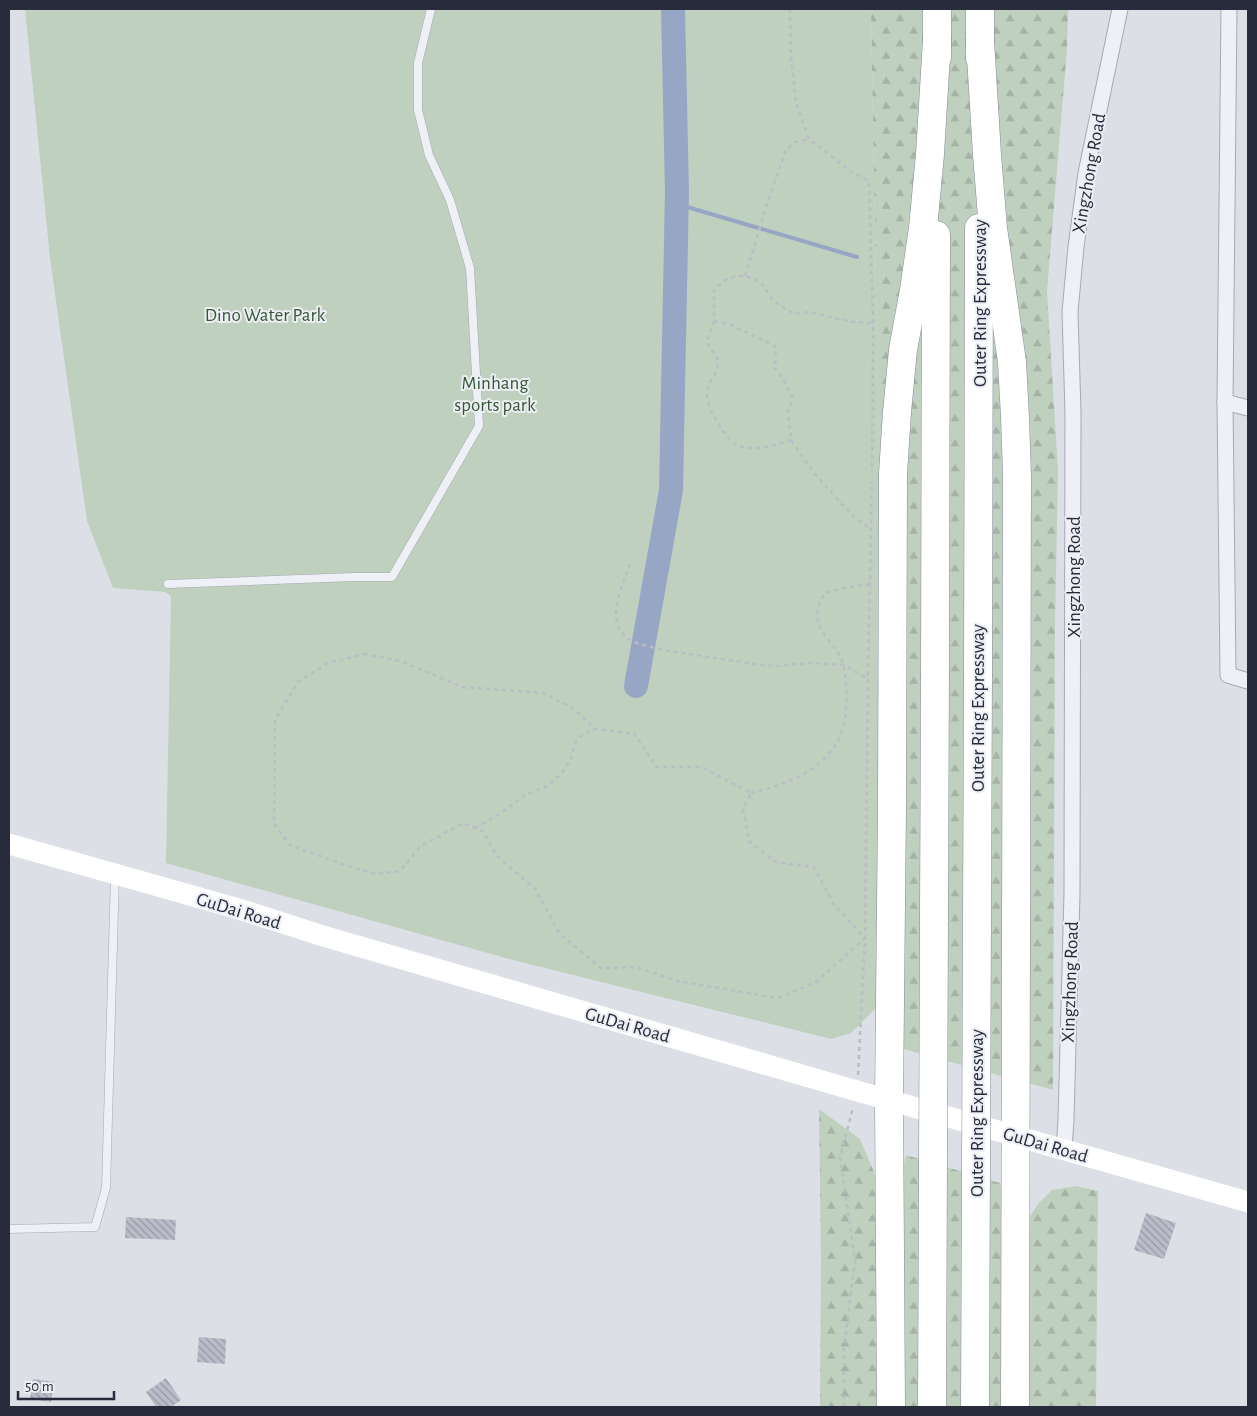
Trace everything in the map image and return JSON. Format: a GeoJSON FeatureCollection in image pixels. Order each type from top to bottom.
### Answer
{"type":"FeatureCollection","features":[{"type":"Feature","properties":{"kind":"highway"},"geometry":{"type":"LineString","coordinates":[[932,1407],[937,9]]}},
{"type":"Feature","properties":{"kind":"highway","name":"Outer Ring Expressway"},"geometry":{"type":"LineString","coordinates":[[975,1407],[980,9]]}},
{"type":"Feature","properties":{"kind":"highway"},"geometry":{"type":"LineString","coordinates":[[891,1407],[889,1100],[893,474],[903,350],[923,228],[930,154],[937,39]]}},
{"type":"Feature","properties":{"kind":"highway"},"geometry":{"type":"LineString","coordinates":[[980,40],[990,192],[1012,362],[1017,486],[1015,1407]]}},
{"type":"Feature","properties":{"kind":"main road","name":"GuDai Road"},"geometry":{"type":"LineString","coordinates":[[9,844],[239,909],[323,936],[857,1091],[1248,1202]]}},
{"type":"Feature","properties":{"kind":"street","name":"Xingzhong Road"},"geometry":{"type":"LineString","coordinates":[[1064,1149],[1072,893],[1073,413],[1070,312],[1086,173],[1120,9]]}},
{"type":"Feature","properties":{"kind":"street"},"geometry":{"type":"LineString","coordinates":[[1229,9],[1225,402],[1228,675],[1248,681]]}},
{"type":"Feature","properties":{"kind":"street"},"geometry":{"type":"LineString","coordinates":[[1225,402],[1248,408]]}},
{"type":"Feature","properties":{"kind":"lane"},"geometry":{"type":"LineString","coordinates":[[168,584],[353,576],[392,577],[479,426],[470,268],[450,200],[429,155],[418,110],[418,63],[431,9]]}},
{"type":"Feature","properties":{"kind":"lane"},"geometry":{"type":"LineString","coordinates":[[9,1229],[95,1227],[106,1188],[116,874]]}},
{"type":"Feature","properties":{"kind":"path"},"geometry":{"type":"LineString","coordinates":[[790,9],[791,56],[796,103],[809,139],[850,171],[869,181],[874,323],[865,938],[857,1091],[840,1157],[855,1260],[844,1348],[844,1407]]}},
{"type":"Feature","properties":{"kind":"path"},"geometry":{"type":"LineString","coordinates":[[745,276],[768,198],[786,150],[795,142],[809,139]]}},
{"type":"Feature","properties":{"kind":"path"},"geometry":{"type":"LineString","coordinates":[[791,440],[749,448],[734,443],[722,429],[713,414],[707,395],[708,384],[718,368],[717,358],[707,342],[714,321],[714,290],[724,280],[736,276],[745,276],[755,279],[763,285],[774,300],[785,310],[796,314],[809,312],[852,322],[874,323]]}},
{"type":"Feature","properties":{"kind":"path"},"geometry":{"type":"LineString","coordinates":[[714,321],[731,325],[775,346],[776,359],[774,368],[783,378],[793,398],[788,412],[791,440],[814,473],[839,501],[856,519],[871,529]]}},
{"type":"Feature","properties":{"kind":"path"},"geometry":{"type":"LineString","coordinates":[[630,564],[618,598],[616,614],[619,629],[627,638],[663,650],[761,666],[813,663],[844,665],[868,679]]}},
{"type":"Feature","properties":{"kind":"path"},"geometry":{"type":"LineString","coordinates":[[475,828],[525,795],[548,786],[563,772],[571,759],[575,743],[582,735],[595,729],[635,734],[656,767],[702,767],[751,792],[777,786],[806,772],[822,762],[836,745],[845,723],[847,698],[844,665],[836,650],[822,632],[817,616],[818,604],[825,593],[870,584]]}},
{"type":"Feature","properties":{"kind":"path"},"geometry":{"type":"LineString","coordinates":[[595,729],[573,708],[543,693],[462,686],[401,661],[364,654],[328,663],[298,682],[275,720],[274,824],[290,845],[376,874],[400,871],[421,846],[464,823],[482,831],[497,856],[535,889],[560,934],[601,968],[636,967],[678,981],[778,998],[816,982],[865,938]]}},
{"type":"Feature","properties":{"kind":"path"},"geometry":{"type":"LineString","coordinates":[[751,792],[743,809],[749,841],[776,862],[814,867],[835,906],[865,938]]}},
{"type":"Feature","properties":{"kind":"green space","name":"Minhang sports park"},"geometry":{"type":"Polygon","coordinates":[[[25,9],[871,9],[882,616],[877,1007],[851,1033],[831,1039],[513,960],[166,863],[171,596],[165,592],[113,588],[87,521],[50,258],[25,9]]]}},
{"type":"Feature","properties":{"kind":"green space"},"geometry":{"type":"Polygon","coordinates":[[[871,9],[1068,9],[1067,49],[1047,291],[1058,470],[1055,626],[1053,1090],[878,1042],[882,616],[871,9]]]}},
{"type":"Feature","properties":{"kind":"green space"},"geometry":{"type":"Polygon","coordinates":[[[819,1109],[860,1139],[874,1172],[879,1202],[879,1407],[820,1407],[819,1109]]]}},
{"type":"Feature","properties":{"kind":"green space"},"geometry":{"type":"Polygon","coordinates":[[[906,1155],[1000,1183],[1005,1204],[1003,1407],[902,1407],[902,1173],[906,1155]]]}},
{"type":"Feature","properties":{"kind":"green space"},"geometry":{"type":"Polygon","coordinates":[[[1076,1186],[1098,1191],[1096,1407],[1024,1407],[1026,1222],[1038,1204],[1052,1190],[1076,1186]]]}},
{"type":"Feature","properties":{"kind":"building"},"geometry":{"type":"Polygon","coordinates":[[[1146,1213],[1176,1223],[1164,1259],[1134,1250],[1146,1213]]]}},
{"type":"Feature","properties":{"kind":"building"},"geometry":{"type":"Polygon","coordinates":[[[126,1217],[176,1220],[175,1240],[125,1238],[126,1217]]]}},
{"type":"Feature","properties":{"kind":"building"},"geometry":{"type":"Polygon","coordinates":[[[199,1337],[226,1339],[225,1364],[197,1362],[199,1337]]]}},
{"type":"Feature","properties":{"kind":"building"},"geometry":{"type":"Polygon","coordinates":[[[166,1378],[181,1400],[171,1407],[156,1407],[146,1392],[166,1378]]]}},
{"type":"Feature","properties":{"kind":"building"},"geometry":{"type":"Polygon","coordinates":[[[33,1379],[54,1382],[51,1402],[30,1399],[33,1379]]]}},
{"type":"Feature","properties":{"kind":"waterway"},"geometry":{"type":"LineString","coordinates":[[636,686],[671,490],[677,191],[673,9]]}},
{"type":"Feature","properties":{"kind":"waterway"},"geometry":{"type":"LineString","coordinates":[[677,204],[857,257]]}},
{"type":"Feature","properties":{"kind":"park label","name":"Dino Water Park"},"geometry":{"type":"Point","coordinates":[265,314]}}]}
